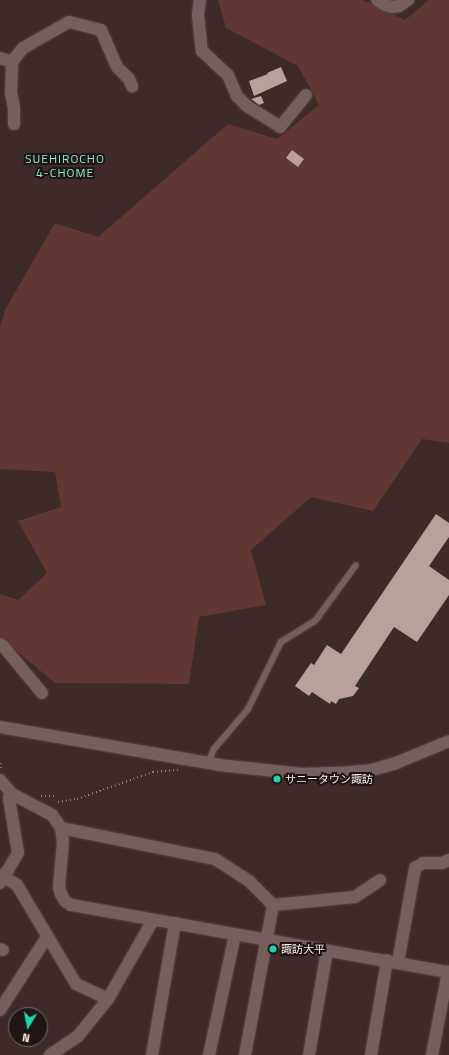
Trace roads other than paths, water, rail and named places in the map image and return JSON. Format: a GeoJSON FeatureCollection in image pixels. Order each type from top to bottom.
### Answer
{"type":"FeatureCollection","features":[{"type":"Feature","properties":{"kind":"street"},"geometry":{"type":"LineString","coordinates":[[200,0],[198,15],[202,51],[228,75],[237,96],[246,106],[280,127],[306,95]]}},
{"type":"Feature","properties":{"kind":"street"},"geometry":{"type":"LineString","coordinates":[[377,0],[392,7],[399,6],[408,0]]}},
{"type":"Feature","properties":{"kind":"street"},"geometry":{"type":"LineString","coordinates":[[14,124],[14,108],[11,93],[12,62],[23,48],[69,22],[101,30],[117,67],[129,80],[132,86]]}},
{"type":"Feature","properties":{"kind":"street"},"geometry":{"type":"LineString","coordinates":[[0,58],[12,62]]}},
{"type":"Feature","properties":{"kind":"street"},"geometry":{"type":"LineString","coordinates":[[0,644],[42,694]]}},
{"type":"Feature","properties":{"kind":"street"},"geometry":{"type":"LineString","coordinates":[[0,727],[208,763],[303,774],[372,770],[396,763],[449,741]]}},
{"type":"Feature","properties":{"kind":"street"},"geometry":{"type":"LineString","coordinates":[[0,780],[12,794],[52,815],[62,828],[63,842],[59,887],[65,901],[71,905],[448,972],[432,1055]]}},
{"type":"Feature","properties":{"kind":"street"},"geometry":{"type":"LineString","coordinates":[[12,794],[10,798],[18,853],[1,878],[17,885],[76,984],[108,998]]}},
{"type":"Feature","properties":{"kind":"street"},"geometry":{"type":"LineString","coordinates":[[62,828],[215,859],[249,881],[273,905]]}},
{"type":"Feature","properties":{"kind":"street"},"geometry":{"type":"LineString","coordinates":[[371,1055],[415,868],[423,863],[442,863],[449,860]]}},
{"type":"Feature","properties":{"kind":"street"},"geometry":{"type":"LineString","coordinates":[[273,905],[355,896],[380,880]]}},
{"type":"Feature","properties":{"kind":"street"},"geometry":{"type":"LineString","coordinates":[[245,1055],[268,940],[273,905]]}},
{"type":"Feature","properties":{"kind":"street"},"geometry":{"type":"LineString","coordinates":[[50,1055],[78,1036],[108,998],[153,920]]}},
{"type":"Feature","properties":{"kind":"street"},"geometry":{"type":"LineString","coordinates":[[152,1055],[175,923]]}},
{"type":"Feature","properties":{"kind":"street"},"geometry":{"type":"LineString","coordinates":[[209,1055],[235,934]]}},
{"type":"Feature","properties":{"kind":"street"},"geometry":{"type":"LineString","coordinates":[[0,1010],[47,937]]}},
{"type":"Feature","properties":{"kind":"street"},"geometry":{"type":"LineString","coordinates":[[309,1055],[327,950]]}},
{"type":"Feature","properties":{"kind":"lane"},"geometry":{"type":"LineString","coordinates":[[208,763],[214,748],[248,709],[281,642],[315,621],[356,565]]}},
{"type":"Feature","properties":{"kind":"place","name":"サニータウン諏訪"},"geometry":{"type":"Point","coordinates":[277,779]}},
{"type":"Feature","properties":{"kind":"place","name":"諏訪大平"},"geometry":{"type":"Point","coordinates":[273,949]}},
{"type":"Feature","properties":{"kind":"district","name":"SUEHIROCHO 4-CHOME"},"geometry":{"type":"Point","coordinates":[65,166]}}]}
